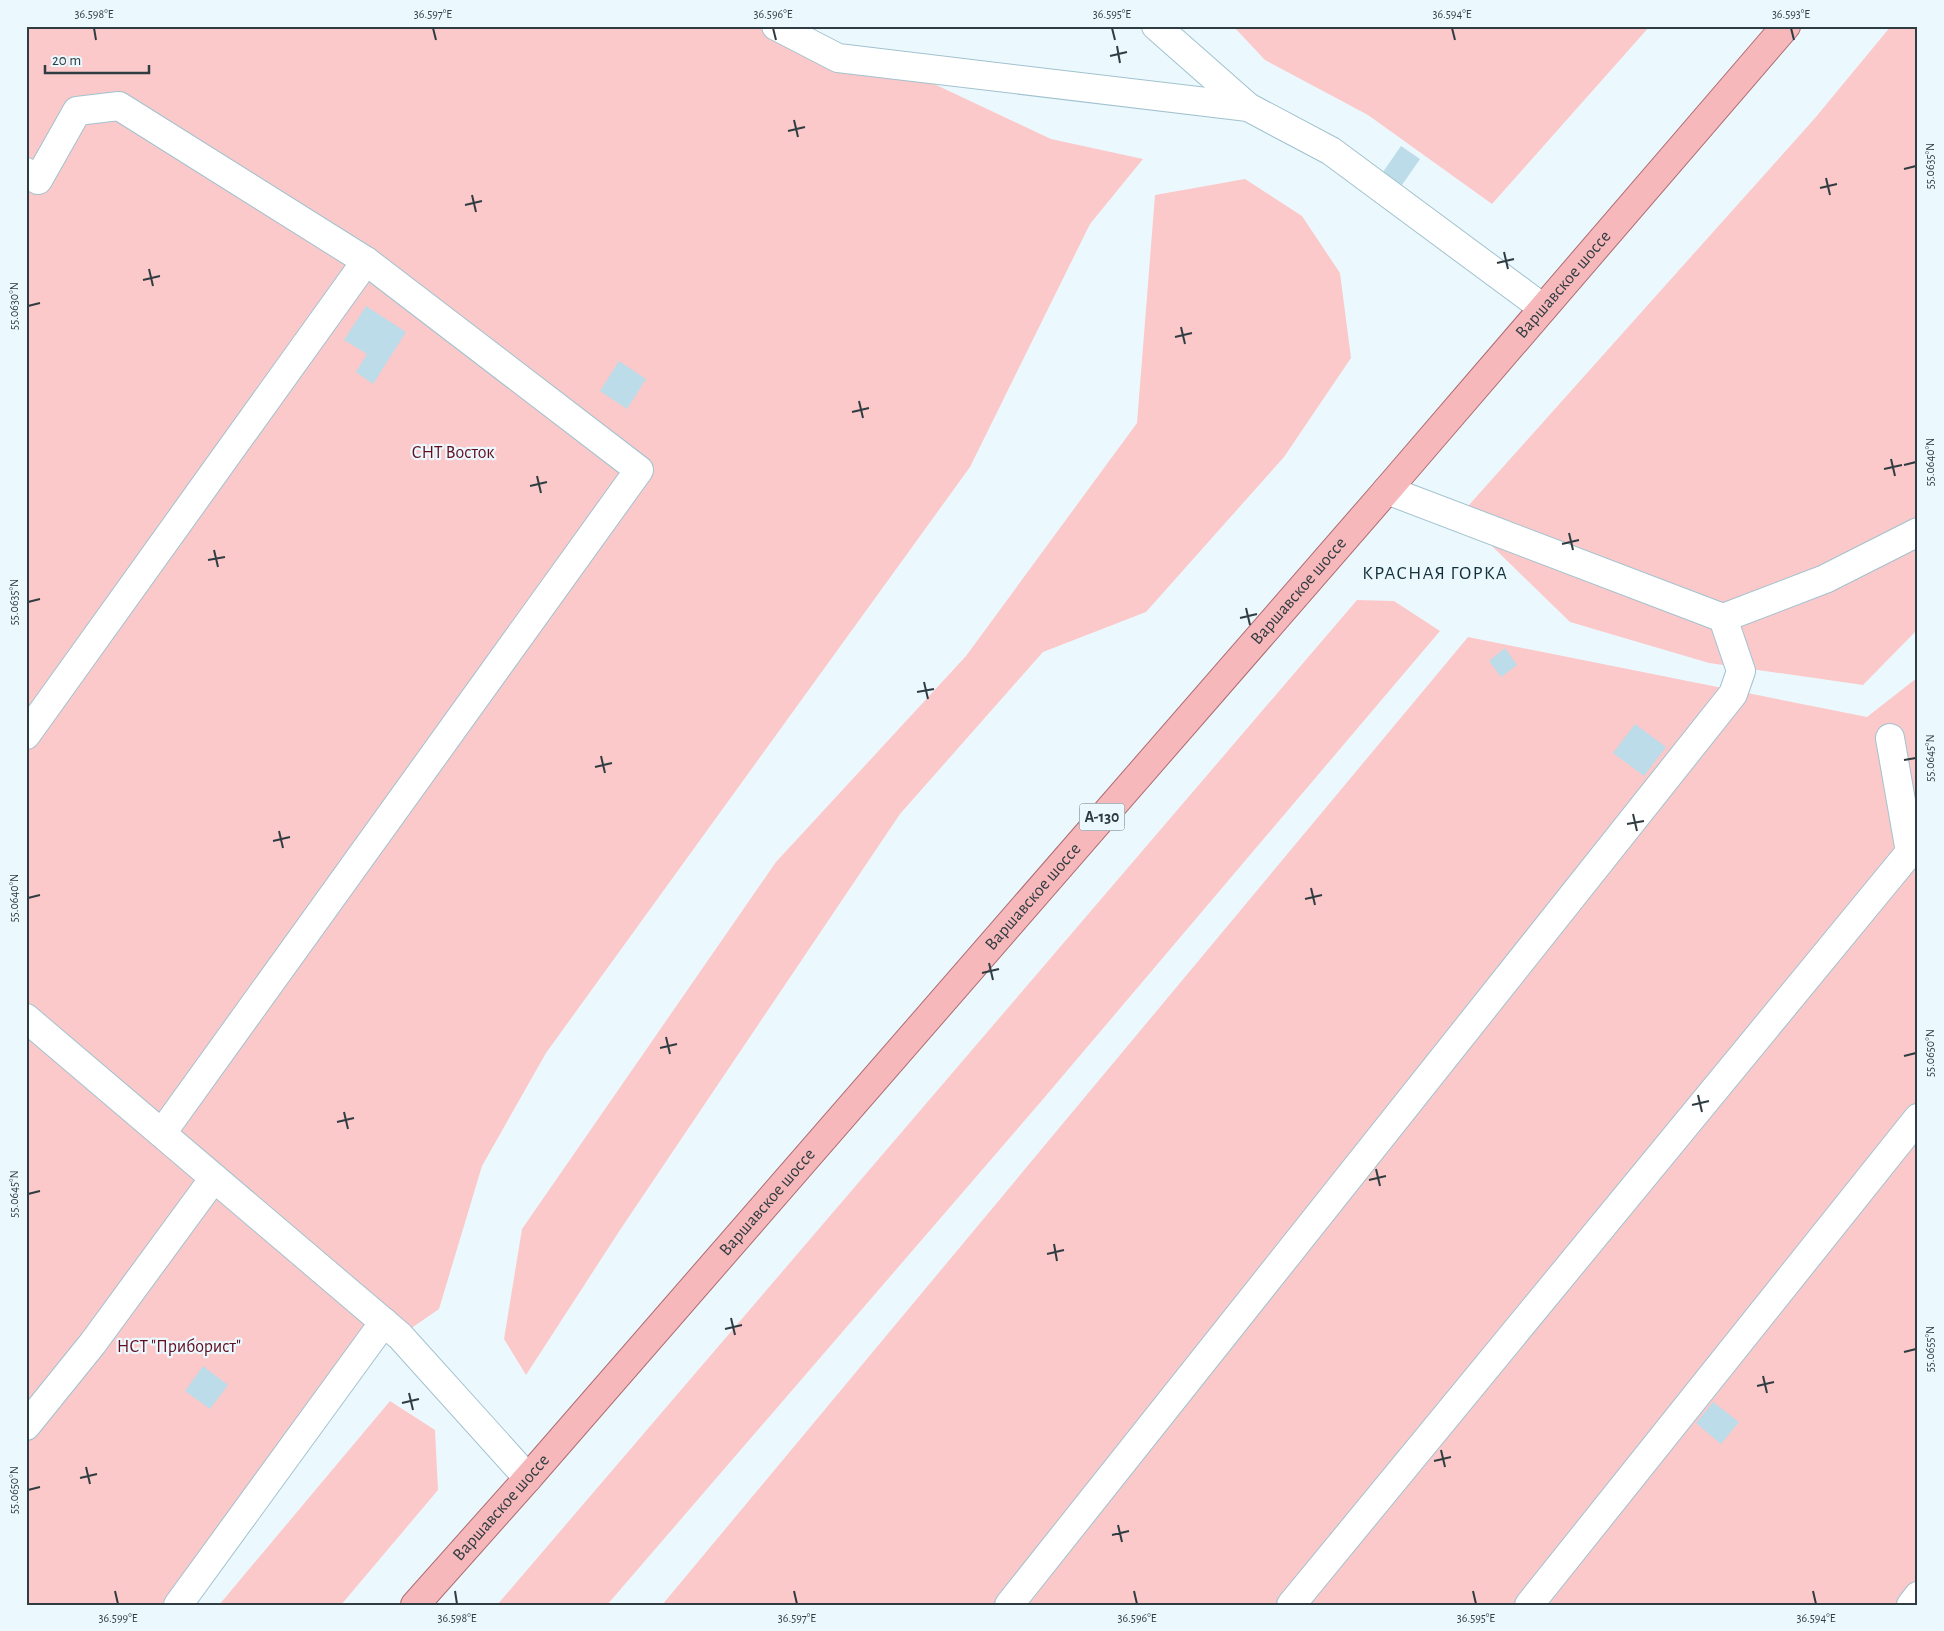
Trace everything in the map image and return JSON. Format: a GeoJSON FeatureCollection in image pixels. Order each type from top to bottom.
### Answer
{"type":"FeatureCollection","features":[{"type":"Feature","properties":{"kind":"main road","name":"Варшавское шоссе"},"geometry":{"type":"LineString","coordinates":[[415,1605],[528,1478],[1386,490],[1786,26]]}},
{"type":"Feature","properties":{"kind":"lane"},"geometry":{"type":"LineString","coordinates":[[776,26],[838,58],[1248,107]]}},
{"type":"Feature","properties":{"kind":"lane"},"geometry":{"type":"LineString","coordinates":[[1156,26],[1248,107],[1331,151],[1543,308]]}},
{"type":"Feature","properties":{"kind":"lane"},"geometry":{"type":"LineString","coordinates":[[30,182],[77,111],[120,106],[366,261],[639,470],[162,1133]]}},
{"type":"Feature","properties":{"kind":"lane"},"geometry":{"type":"LineString","coordinates":[[26,735],[366,261]]}},
{"type":"Feature","properties":{"kind":"lane"},"geometry":{"type":"LineString","coordinates":[[1386,490],[1723,618],[1825,579],[1918,532]]}},
{"type":"Feature","properties":{"kind":"lane"},"geometry":{"type":"LineString","coordinates":[[1009,1605],[1733,694],[1741,671],[1723,618]]}},
{"type":"Feature","properties":{"kind":"lane"},"geometry":{"type":"LineString","coordinates":[[1291,1605],[1910,852],[1890,738]]}},
{"type":"Feature","properties":{"kind":"lane"},"geometry":{"type":"LineString","coordinates":[[26,1018],[400,1336],[528,1478]]}},
{"type":"Feature","properties":{"kind":"lane"},"geometry":{"type":"LineString","coordinates":[[1529,1605],[1918,1118]]}},
{"type":"Feature","properties":{"kind":"lane"},"geometry":{"type":"LineString","coordinates":[[26,1426],[93,1343],[214,1178]]}},
{"type":"Feature","properties":{"kind":"lane"},"geometry":{"type":"LineString","coordinates":[[178,1605],[384,1322]]}},
{"type":"Feature","properties":{"kind":"lane"},"geometry":{"type":"LineString","coordinates":[[1911,1605],[1918,1596]]}},
{"type":"Feature","properties":{"kind":"green space","name":"СНТ Восток"},"geometry":{"type":"Polygon","coordinates":[[[26,26],[776,26],[932,83],[1051,139],[1143,159],[1090,224],[970,467],[546,1053],[482,1166],[439,1309],[400,1336],[384,1322],[182,1605],[26,1605],[26,26]]]}},
{"type":"Feature","properties":{"kind":"green space"},"geometry":{"type":"Polygon","coordinates":[[[1233,26],[1650,26],[1492,204],[1368,115],[1265,60],[1233,26]]]}},
{"type":"Feature","properties":{"kind":"green space"},"geometry":{"type":"Polygon","coordinates":[[[1891,26],[1918,26],[1918,629],[1863,685],[1709,663],[1570,622],[1460,515],[1815,118],[1891,26]]]}},
{"type":"Feature","properties":{"kind":"green space"},"geometry":{"type":"Polygon","coordinates":[[[1245,179],[1302,216],[1340,273],[1351,358],[1284,457],[1146,612],[1043,652],[900,814],[620,1230],[526,1375],[504,1339],[522,1229],[776,862],[966,656],[1137,423],[1155,195],[1245,179]]]}},
{"type":"Feature","properties":{"kind":"green space"},"geometry":{"type":"Polygon","coordinates":[[[1357,600],[1394,601],[1440,631],[1044,1098],[607,1605],[497,1605],[1357,600]]]}},
{"type":"Feature","properties":{"kind":"green space"},"geometry":{"type":"Polygon","coordinates":[[[1468,637],[1867,717],[1918,677],[1918,1605],[662,1605],[1468,637]]]}},
{"type":"Feature","properties":{"kind":"green space"},"geometry":{"type":"Polygon","coordinates":[[[390,1401],[435,1430],[438,1490],[341,1605],[219,1605],[390,1401]]]}},
{"type":"Feature","properties":{"kind":"building"},"geometry":{"type":"Polygon","coordinates":[[[1401,146],[1420,159],[1402,185],[1383,172],[1401,146]]]}},
{"type":"Feature","properties":{"kind":"building"},"geometry":{"type":"Polygon","coordinates":[[[366,306],[406,332],[373,384],[356,372],[367,354],[344,340],[366,306]]]}},
{"type":"Feature","properties":{"kind":"building"},"geometry":{"type":"Polygon","coordinates":[[[619,361],[646,379],[627,409],[600,391],[619,361]]]}},
{"type":"Feature","properties":{"kind":"building"},"geometry":{"type":"Polygon","coordinates":[[[1505,648],[1517,665],[1501,677],[1489,661],[1505,648]]]}},
{"type":"Feature","properties":{"kind":"building"},"geometry":{"type":"Polygon","coordinates":[[[1635,724],[1666,747],[1644,776],[1613,753],[1635,724]]]}},
{"type":"Feature","properties":{"kind":"building"},"geometry":{"type":"Polygon","coordinates":[[[203,1366],[228,1385],[210,1409],[185,1391],[203,1366]]]}},
{"type":"Feature","properties":{"kind":"building"},"geometry":{"type":"Polygon","coordinates":[[[1713,1402],[1739,1422],[1721,1444],[1696,1423],[1713,1402]]]}},
{"type":"Feature","properties":{"kind":"district","name":"КРАСНАЯ ГОРКА"},"geometry":{"type":"Point","coordinates":[1435,573]}},
{"type":"Feature","properties":{"kind":"park label","name":"НСТ \"Приборист\""},"geometry":{"type":"Point","coordinates":[179,1347]}}]}
